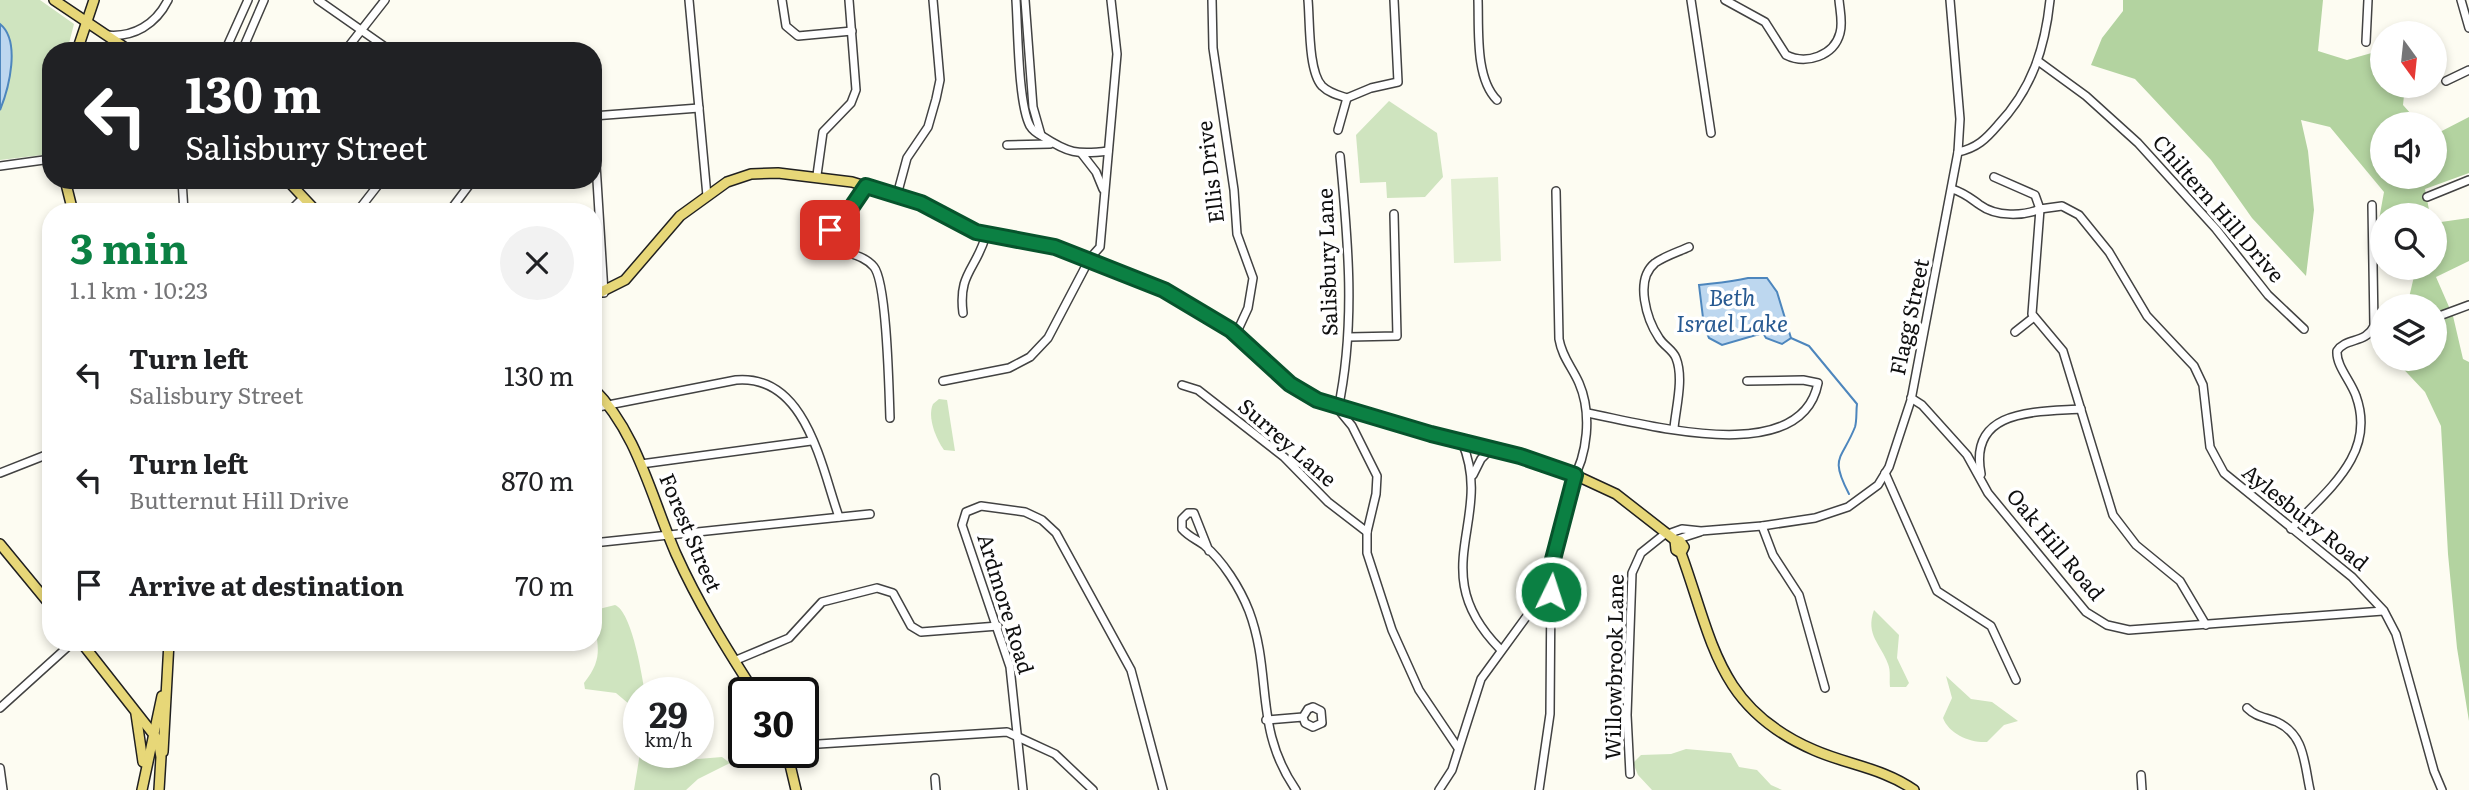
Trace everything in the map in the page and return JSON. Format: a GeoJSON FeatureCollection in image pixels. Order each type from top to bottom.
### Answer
{"type":"FeatureCollection","features":[{"type":"Feature","properties":{"kind":"main road"},"geometry":{"type":"LineString","coordinates":[[54,0],[117,42]]}},
{"type":"Feature","properties":{"kind":"main road"},"geometry":{"type":"LineString","coordinates":[[80,42],[94,0]]}},
{"type":"Feature","properties":{"kind":"main road"},"geometry":{"type":"LineString","coordinates":[[604,293],[629,276],[672,224],[727,182],[751,174],[817,175],[866,186],[921,203],[986,235],[1030,241],[1090,258],[1164,290],[1236,334],[1290,384],[1338,409],[1491,449],[1575,475],[1616,494],[1669,536],[1680,541],[1684,547],[1681,553],[1719,664],[1745,703],[1772,726],[1807,747],[1875,769],[1914,790]]}},
{"type":"Feature","properties":{"kind":"main road"},"geometry":{"type":"LineString","coordinates":[[294,189],[308,203]]}},
{"type":"Feature","properties":{"kind":"main road","name":"Forest Street"},"geometry":{"type":"LineString","coordinates":[[602,398],[609,405],[641,464],[667,534],[698,598],[744,677]]}},
{"type":"Feature","properties":{"kind":"main road"},"geometry":{"type":"LineString","coordinates":[[0,544],[42,595]]}},
{"type":"Feature","properties":{"kind":"main road"},"geometry":{"type":"LineString","coordinates":[[87,651],[152,732],[159,743],[161,757]]}},
{"type":"Feature","properties":{"kind":"main road"},"geometry":{"type":"LineString","coordinates":[[142,790],[152,732],[164,687],[168,651]]}},
{"type":"Feature","properties":{"kind":"main road"},"geometry":{"type":"LineString","coordinates":[[159,790],[167,723],[164,687]]}},
{"type":"Feature","properties":{"kind":"main road"},"geometry":{"type":"LineString","coordinates":[[135,712],[143,748],[142,790]]}},
{"type":"Feature","properties":{"kind":"main road"},"geometry":{"type":"LineString","coordinates":[[791,768],[796,790]]}},
{"type":"Feature","properties":{"kind":"street"},"geometry":{"type":"LineString","coordinates":[[106,34],[126,34],[145,27],[159,16],[168,0]]}},
{"type":"Feature","properties":{"kind":"street"},"geometry":{"type":"LineString","coordinates":[[229,42],[248,0]]}},
{"type":"Feature","properties":{"kind":"street"},"geometry":{"type":"LineString","coordinates":[[246,42],[264,0]]}},
{"type":"Feature","properties":{"kind":"street"},"geometry":{"type":"LineString","coordinates":[[318,0],[379,42]]}},
{"type":"Feature","properties":{"kind":"street"},"geometry":{"type":"LineString","coordinates":[[352,42],[384,0]]}},
{"type":"Feature","properties":{"kind":"street"},"geometry":{"type":"LineString","coordinates":[[690,0],[707,196]]}},
{"type":"Feature","properties":{"kind":"street"},"geometry":{"type":"LineString","coordinates":[[782,0],[786,26],[798,36],[852,31]]}},
{"type":"Feature","properties":{"kind":"street"},"geometry":{"type":"LineString","coordinates":[[817,175],[823,132],[854,96],[857,81],[849,0]]}},
{"type":"Feature","properties":{"kind":"street"},"geometry":{"type":"LineString","coordinates":[[897,195],[907,158],[928,127],[938,89],[933,0]]}},
{"type":"Feature","properties":{"kind":"street"},"geometry":{"type":"LineString","coordinates":[[1016,0],[1026,115],[1030,127],[1050,144]]}},
{"type":"Feature","properties":{"kind":"street"},"geometry":{"type":"LineString","coordinates":[[1025,0],[1033,107],[1042,136]]}},
{"type":"Feature","properties":{"kind":"street"},"geometry":{"type":"LineString","coordinates":[[943,381],[1009,368],[1030,357],[1048,338],[1090,258],[1103,239],[1104,192],[1117,54],[1111,0]]}},
{"type":"Feature","properties":{"kind":"street","name":"Ellis Drive"},"geometry":{"type":"LineString","coordinates":[[1212,0],[1213,48],[1234,190],[1237,234],[1253,278],[1248,308],[1236,334]]}},
{"type":"Feature","properties":{"kind":"street"},"geometry":{"type":"LineString","coordinates":[[1308,0],[1313,66],[1318,81],[1325,89],[1347,99],[1371,88],[1398,82],[1400,69],[1394,0]]}},
{"type":"Feature","properties":{"kind":"street"},"geometry":{"type":"LineString","coordinates":[[1478,0],[1484,78],[1489,92],[1497,100]]}},
{"type":"Feature","properties":{"kind":"street"},"geometry":{"type":"LineString","coordinates":[[1691,0],[1711,133]]}},
{"type":"Feature","properties":{"kind":"street"},"geometry":{"type":"LineString","coordinates":[[1725,0],[1765,22],[1782,52],[1802,59],[1825,54],[1837,42],[1842,26],[1839,0]]}},
{"type":"Feature","properties":{"kind":"street","name":"Flagg Street"},"geometry":{"type":"LineString","coordinates":[[1669,536],[1815,517],[1849,507],[1870,493],[1885,473],[1911,398],[1958,152],[1960,119],[1950,0]]}},
{"type":"Feature","properties":{"kind":"street"},"geometry":{"type":"LineString","coordinates":[[1958,152],[1976,148],[2013,110],[2025,92],[2046,33],[2050,0]]}},
{"type":"Feature","properties":{"kind":"street"},"geometry":{"type":"LineString","coordinates":[[2366,42],[2368,0]]}},
{"type":"Feature","properties":{"kind":"street"},"geometry":{"type":"LineString","coordinates":[[2461,0],[2469,28]]}},
{"type":"Feature","properties":{"kind":"street","name":"Chiltern Hill Drive"},"geometry":{"type":"LineString","coordinates":[[2038,61],[2089,99],[2138,144],[2207,219],[2268,295],[2304,329]]}},
{"type":"Feature","properties":{"kind":"street"},"geometry":{"type":"LineString","coordinates":[[2447,80],[2469,70]]}},
{"type":"Feature","properties":{"kind":"street"},"geometry":{"type":"LineString","coordinates":[[1338,130],[1347,99]]}},
{"type":"Feature","properties":{"kind":"street"},"geometry":{"type":"LineString","coordinates":[[602,115],[699,108]]}},
{"type":"Feature","properties":{"kind":"street"},"geometry":{"type":"LineString","coordinates":[[1007,145],[1050,144],[1082,155],[1108,151]]}},
{"type":"Feature","properties":{"kind":"street"},"geometry":{"type":"LineString","coordinates":[[1082,155],[1096,172],[1104,192]]}},
{"type":"Feature","properties":{"kind":"street","name":"Salisbury Lane"},"geometry":{"type":"LineString","coordinates":[[1338,409],[1349,337],[1346,226],[1340,156]]}},
{"type":"Feature","properties":{"kind":"street"},"geometry":{"type":"LineString","coordinates":[[0,166],[42,160]]}},
{"type":"Feature","properties":{"kind":"street"},"geometry":{"type":"LineString","coordinates":[[1994,177],[2035,195],[2040,209],[2031,304],[2034,317],[2063,351],[2103,491],[2117,523],[2136,545],[2180,581],[2206,625]]}},
{"type":"Feature","properties":{"kind":"street"},"geometry":{"type":"LineString","coordinates":[[2427,197],[2469,180]]}},
{"type":"Feature","properties":{"kind":"street"},"geometry":{"type":"LineString","coordinates":[[866,186],[849,211],[830,230],[827,241],[874,266],[879,279],[887,335],[890,418]]}},
{"type":"Feature","properties":{"kind":"street"},"geometry":{"type":"LineString","coordinates":[[364,203],[375,189]]}},
{"type":"Feature","properties":{"kind":"street","name":"Aylesbury Road"},"geometry":{"type":"LineString","coordinates":[[1952,189],[1969,195],[1980,205],[1994,211],[2029,214],[2056,205],[2068,207],[2091,228],[2147,316],[2187,357],[2199,376],[2209,443],[2219,467],[2233,484],[2352,577],[2383,611],[2396,634],[2434,771],[2442,790]]}},
{"type":"Feature","properties":{"kind":"street"},"geometry":{"type":"LineString","coordinates":[[1439,790],[1452,770],[1478,686],[1500,649],[1537,606],[1579,468],[1587,413],[1578,381],[1565,361],[1559,339],[1556,191]]}},
{"type":"Feature","properties":{"kind":"street"},"geometry":{"type":"LineString","coordinates":[[298,203],[303,198]]}},
{"type":"Feature","properties":{"kind":"street"},"geometry":{"type":"LineString","coordinates":[[1349,337],[1397,335],[1394,214]]}},
{"type":"Feature","properties":{"kind":"street"},"geometry":{"type":"LineString","coordinates":[[963,313],[961,286],[982,250],[986,235]]}},
{"type":"Feature","properties":{"kind":"street"},"geometry":{"type":"LineString","coordinates":[[1674,428],[1678,367],[1676,356],[1661,342],[1650,323],[1645,286],[1649,271],[1656,263],[1689,247]]}},
{"type":"Feature","properties":{"kind":"street"},"geometry":{"type":"LineString","coordinates":[[602,261],[604,293]]}},
{"type":"Feature","properties":{"kind":"street"},"geometry":{"type":"LineString","coordinates":[[2291,529],[2350,464],[2359,446],[2361,413],[2337,351],[2343,344],[2367,336],[2374,326],[2373,280]]}},
{"type":"Feature","properties":{"kind":"street"},"geometry":{"type":"LineString","coordinates":[[2447,313],[2469,304]]}},
{"type":"Feature","properties":{"kind":"street"},"geometry":{"type":"LineString","coordinates":[[2015,332],[2034,317]]}},
{"type":"Feature","properties":{"kind":"street"},"geometry":{"type":"LineString","coordinates":[[602,406],[736,380],[754,380],[774,386],[789,398],[800,413],[839,517]]}},
{"type":"Feature","properties":{"kind":"street"},"geometry":{"type":"LineString","coordinates":[[1587,413],[1729,435],[1774,429],[1797,416],[1814,396],[1818,383],[1803,380],[1747,381]]}},
{"type":"Feature","properties":{"kind":"street","name":"Surrey Lane"},"geometry":{"type":"LineString","coordinates":[[1182,386],[1198,390],[1284,457],[1328,502],[1367,531]]}},
{"type":"Feature","properties":{"kind":"street","name":"Oak Hill Road"},"geometry":{"type":"LineString","coordinates":[[1911,398],[1944,428],[1982,477],[1988,493],[2086,611],[2099,621],[2122,630],[2383,611]]}},
{"type":"Feature","properties":{"kind":"street"},"geometry":{"type":"LineString","coordinates":[[1338,409],[1352,426],[1377,476],[1377,494],[1367,531],[1367,553],[1402,656],[1419,690],[1458,748]]}},
{"type":"Feature","properties":{"kind":"street"},"geometry":{"type":"LineString","coordinates":[[1982,477],[1981,448],[1998,422],[2027,413],[2081,409]]}},
{"type":"Feature","properties":{"kind":"street"},"geometry":{"type":"LineString","coordinates":[[641,464],[811,442]]}},
{"type":"Feature","properties":{"kind":"street"},"geometry":{"type":"LineString","coordinates":[[1462,442],[1472,475]]}},
{"type":"Feature","properties":{"kind":"street"},"geometry":{"type":"LineString","coordinates":[[1491,449],[1480,459],[1472,475],[1462,580],[1464,591],[1477,617],[1500,649]]}},
{"type":"Feature","properties":{"kind":"street"},"geometry":{"type":"LineString","coordinates":[[0,472],[42,456]]}},
{"type":"Feature","properties":{"kind":"street"},"geometry":{"type":"LineString","coordinates":[[1885,473],[1937,591],[1991,626],[2016,680]]}},
{"type":"Feature","properties":{"kind":"street","name":"Ardmore Road"},"geometry":{"type":"LineString","coordinates":[[1023,790],[1010,667],[964,532],[963,518],[966,512],[981,506],[1025,512],[1042,520],[1056,533],[1131,670],[1163,790]]}},
{"type":"Feature","properties":{"kind":"street"},"geometry":{"type":"LineString","coordinates":[[1209,551],[1194,513],[1188,513],[1182,519],[1182,529],[1209,551],[1239,591],[1252,620],[1266,720],[1277,758],[1296,790]]}},
{"type":"Feature","properties":{"kind":"street"},"geometry":{"type":"LineString","coordinates":[[602,542],[870,514]]}},
{"type":"Feature","properties":{"kind":"street"},"geometry":{"type":"LineString","coordinates":[[1762,526],[1773,555],[1799,595],[1825,688]]}},
{"type":"Feature","properties":{"kind":"street","name":"Willowbrook Lane"},"geometry":{"type":"LineString","coordinates":[[1630,774],[1627,715],[1632,573],[1641,553],[1669,536]]}},
{"type":"Feature","properties":{"kind":"street"},"geometry":{"type":"LineString","coordinates":[[1539,790],[1550,714],[1551,567]]}},
{"type":"Feature","properties":{"kind":"street"},"geometry":{"type":"LineString","coordinates":[[734,661],[791,637],[822,602],[877,588],[893,593],[912,626],[921,632],[998,626]]}},
{"type":"Feature","properties":{"kind":"street"},"geometry":{"type":"LineString","coordinates":[[0,708],[63,651]]}},
{"type":"Feature","properties":{"kind":"street"},"geometry":{"type":"LineString","coordinates":[[2247,708],[2255,716],[2283,725],[2297,738],[2310,790]]}},
{"type":"Feature","properties":{"kind":"street"},"geometry":{"type":"LineString","coordinates":[[1266,720],[1303,717]]}},
{"type":"Feature","properties":{"kind":"street"},"geometry":{"type":"LineString","coordinates":[[819,744],[990,731],[1017,734],[1055,754],[1093,790]]}},
{"type":"Feature","properties":{"kind":"street"},"geometry":{"type":"LineString","coordinates":[[0,768],[3,790]]}},
{"type":"Feature","properties":{"kind":"street"},"geometry":{"type":"LineString","coordinates":[[2141,775],[2143,790]]}},
{"type":"Feature","properties":{"kind":"street"},"geometry":{"type":"LineString","coordinates":[[935,778],[936,790]]}},
{"type":"Feature","properties":{"kind":"green space"},"geometry":{"type":"Polygon","coordinates":[[[0,0],[40,0],[74,24],[69,42],[42,42],[42,155],[0,160],[0,0]]]}},
{"type":"Feature","properties":{"kind":"green space"},"geometry":{"type":"Polygon","coordinates":[[[2123,0],[2323,0],[2318,51],[2347,60],[2370,53],[2370,98],[2404,98],[2403,105],[2409,112],[2370,112],[2370,175],[2330,127],[2301,120],[2308,151],[2314,210],[2306,276],[2252,218],[2211,160],[2135,79],[2091,65],[2102,38],[2123,11],[2123,0]]]}},
{"type":"Feature","properties":{"kind":"green space"},"geometry":{"type":"Polygon","coordinates":[[[1389,101],[1437,133],[1443,177],[1425,197],[1387,198],[1386,182],[1360,183],[1356,135],[1389,101]]]}},
{"type":"Feature","properties":{"kind":"green space"},"geometry":{"type":"Polygon","coordinates":[[[2469,117],[2469,173],[2447,181],[2447,128],[2469,117]]]}},
{"type":"Feature","properties":{"kind":"green space"},"geometry":{"type":"Polygon","coordinates":[[[1498,177],[1501,261],[1454,263],[1451,179],[1498,177]]]}},
{"type":"Feature","properties":{"kind":"green space"},"geometry":{"type":"Polygon","coordinates":[[[2382,189],[2425,189],[2428,203],[2382,203],[2384,192],[2382,189]]]}},
{"type":"Feature","properties":{"kind":"green space"},"geometry":{"type":"Polygon","coordinates":[[[2469,218],[2469,261],[2447,272],[2447,221],[2469,218]]]}},
{"type":"Feature","properties":{"kind":"green space"},"geometry":{"type":"Polygon","coordinates":[[[2413,280],[2437,280],[2443,294],[2410,294],[2413,280]]]}},
{"type":"Feature","properties":{"kind":"green space"},"geometry":{"type":"Polygon","coordinates":[[[2447,302],[2463,359],[2469,362],[2469,721],[2457,648],[2448,554],[2441,426],[2425,392],[2405,371],[2447,371],[2447,302]]]}},
{"type":"Feature","properties":{"kind":"green space"},"geometry":{"type":"Polygon","coordinates":[[[939,399],[947,400],[955,451],[944,450],[933,428],[931,409],[939,399]]]}},
{"type":"Feature","properties":{"kind":"green space"},"geometry":{"type":"Polygon","coordinates":[[[615,605],[621,610],[631,631],[642,677],[623,677],[623,699],[616,693],[585,689],[584,683],[595,665],[598,651],[602,651],[602,608],[615,605]]]}},
{"type":"Feature","properties":{"kind":"green space"},"geometry":{"type":"Polygon","coordinates":[[[1874,610],[1899,635],[1897,658],[1909,683],[1906,687],[1890,687],[1889,667],[1871,626],[1874,610]]]}},
{"type":"Feature","properties":{"kind":"green space"},"geometry":{"type":"Polygon","coordinates":[[[1946,676],[1971,699],[1992,702],[2018,721],[2004,725],[1987,742],[1967,739],[1955,733],[1943,718],[1952,698],[1946,676]]]}},
{"type":"Feature","properties":{"kind":"green space"},"geometry":{"type":"Polygon","coordinates":[[[1686,749],[1731,753],[1739,767],[1757,770],[1771,785],[1782,790],[1652,790],[1638,775],[1633,763],[1641,755],[1671,754],[1686,749]]]}},
{"type":"Feature","properties":{"kind":"green space"},"geometry":{"type":"Polygon","coordinates":[[[722,757],[728,762],[728,764],[698,779],[686,790],[634,790],[638,768],[714,768],[714,758],[722,757]]]}},
{"type":"Feature","properties":{"kind":"water"},"geometry":{"type":"Polygon","coordinates":[[[0,24],[6,32],[12,53],[7,90],[0,110],[0,24]]]}},
{"type":"Feature","properties":{"kind":"water","name":"Beth Israel Lake"},"geometry":{"type":"Polygon","coordinates":[[[1767,278],[1777,292],[1791,338],[1782,344],[1766,338],[1763,333],[1722,345],[1709,338],[1704,326],[1699,285],[1767,278]]]}},
{"type":"Feature","properties":{"kind":"waterway"},"geometry":{"type":"LineString","coordinates":[[1791,338],[1809,346],[1857,404],[1855,427],[1839,465],[1849,494]]}},
{"type":"Feature","properties":{"kind":"route"},"geometry":{"type":"LineString","coordinates":[[830,230],[849,211],[866,186],[921,203],[976,232],[993,237],[1030,241],[1090,258],[1164,290],[1236,334],[1290,384],[1317,400],[1338,409],[1520,456],[1575,475],[1551,567],[1551,592]]}}]}
